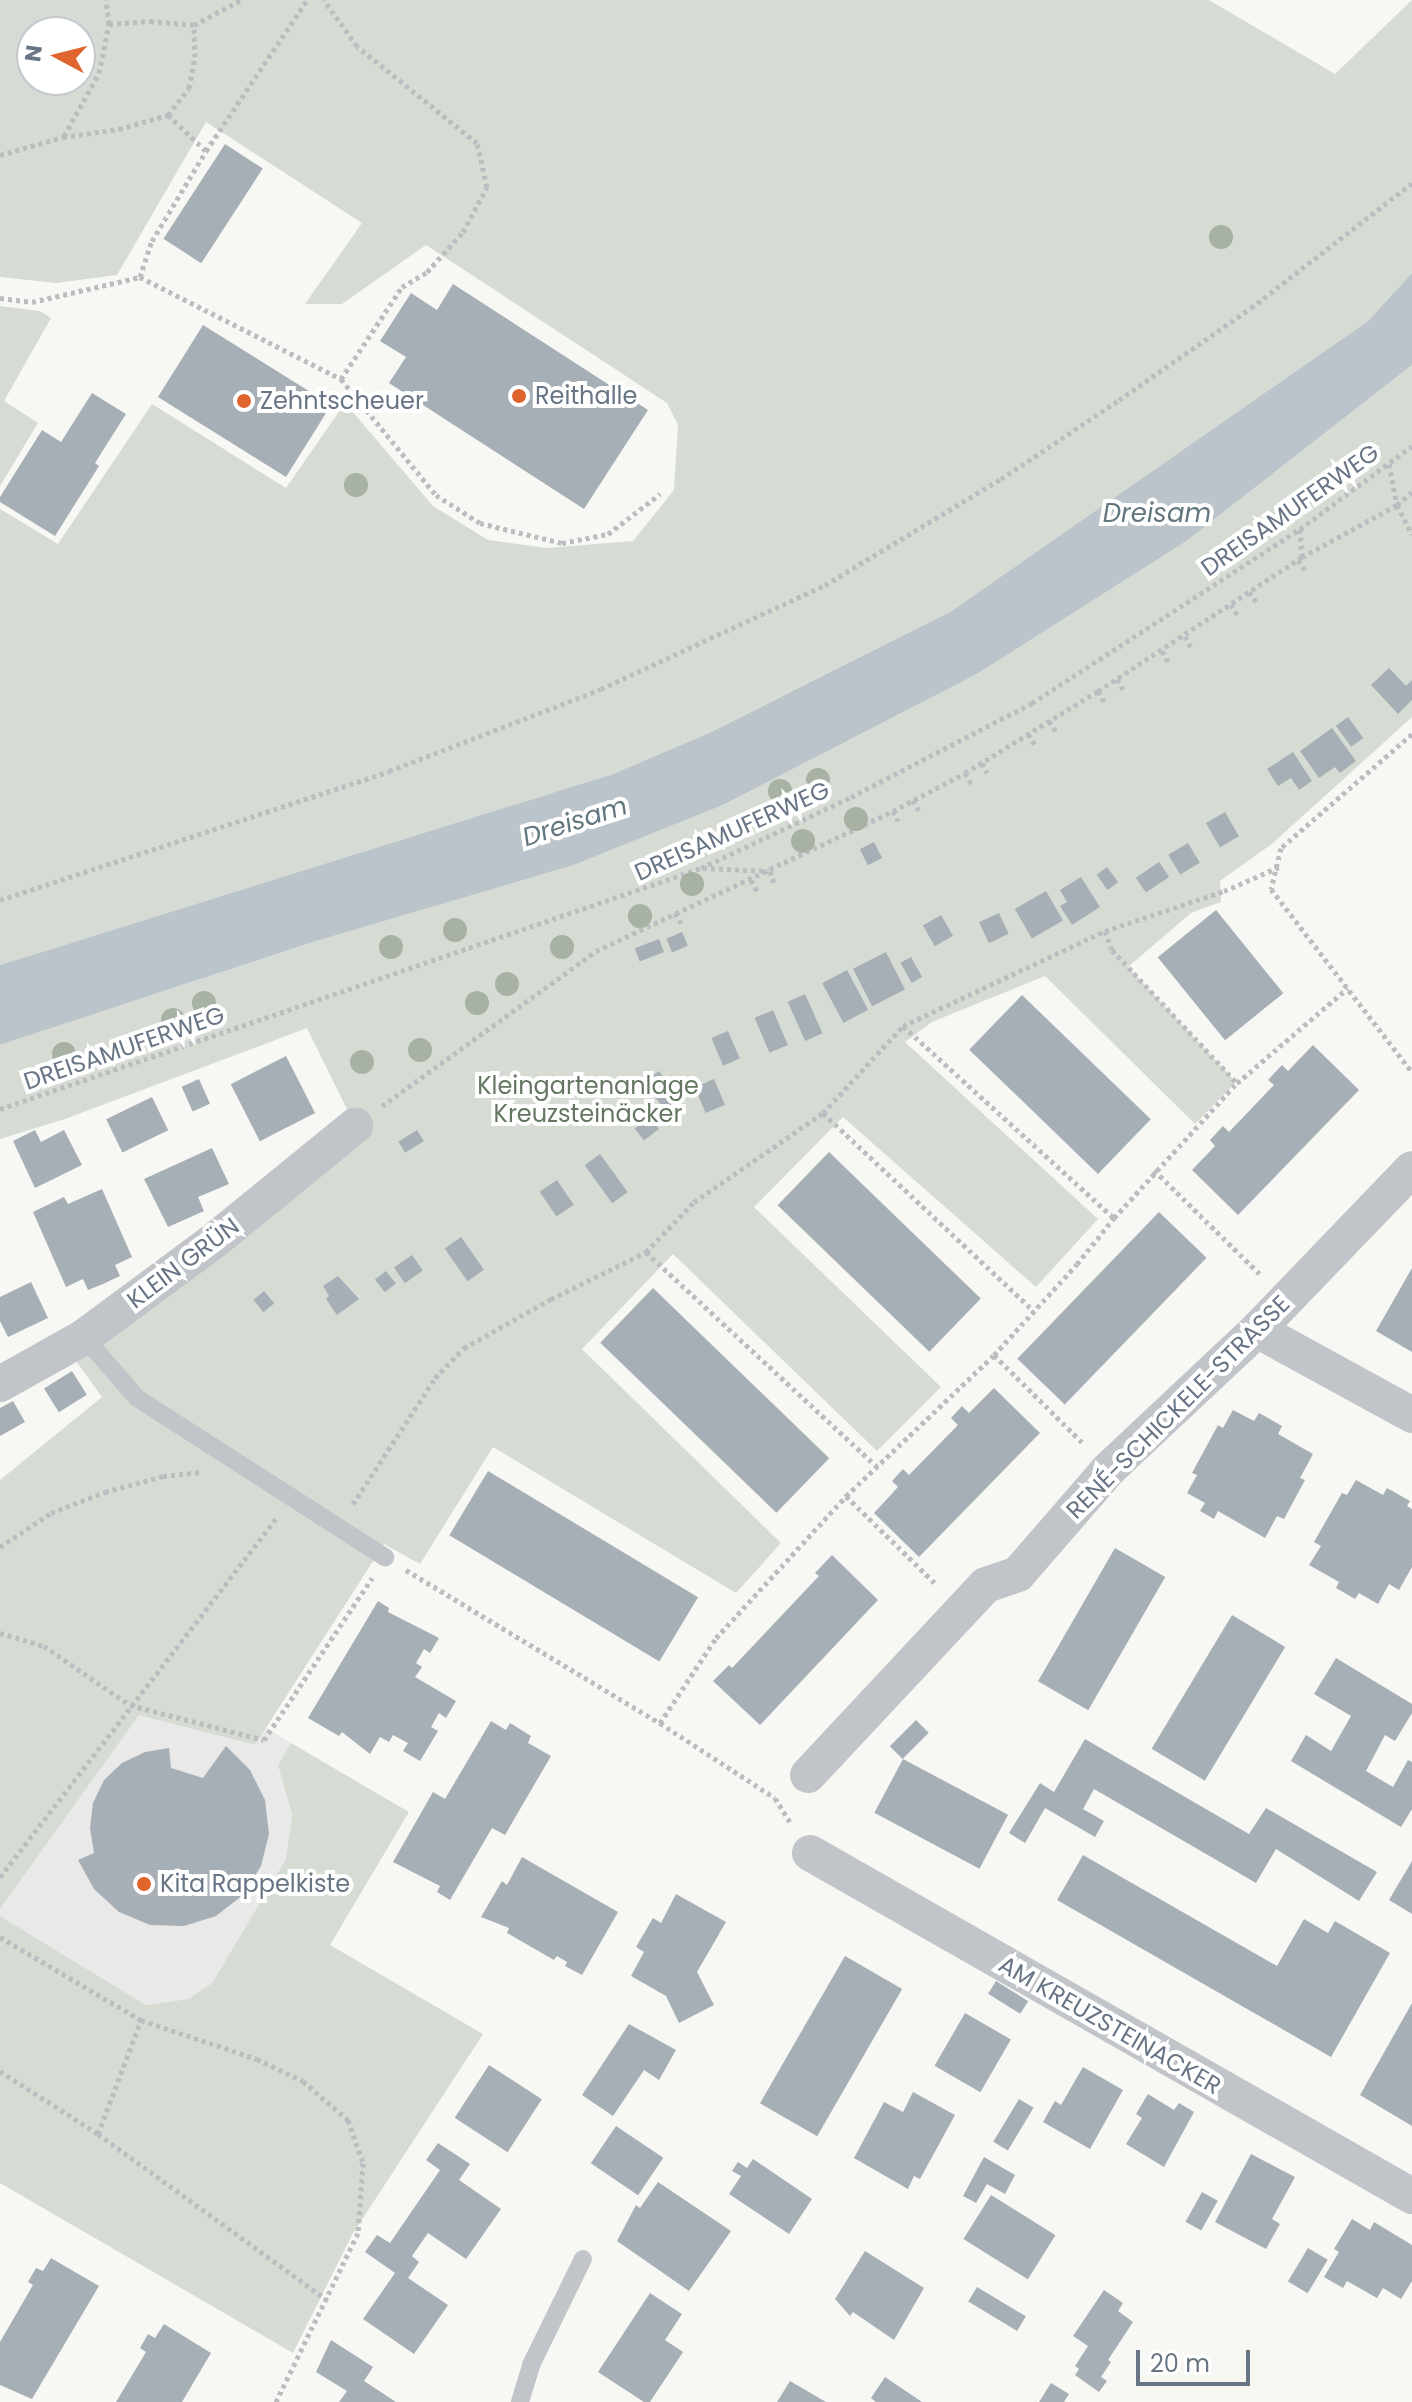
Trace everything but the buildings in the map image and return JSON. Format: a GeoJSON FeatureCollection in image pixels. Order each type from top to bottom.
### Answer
{"type":"FeatureCollection","features":[{"type":"Feature","properties":{"kind":"street","name":"KLEIN GRÜN"},"geometry":{"type":"LineString","coordinates":[[0,1384],[84,1337],[215,1240],[355,1126]]}},
{"type":"Feature","properties":{"kind":"street","name":"RENÉ-SCHICKELE-STRASSE"},"geometry":{"type":"LineString","coordinates":[[808,1775],[965,1611],[986,1585],[1018,1574],[1109,1469],[1257,1330],[1412,1169]]}},
{"type":"Feature","properties":{"kind":"street"},"geometry":{"type":"LineString","coordinates":[[1257,1330],[1412,1415]]}},
{"type":"Feature","properties":{"kind":"street","name":"AM KREUZSTEINACKER"},"geometry":{"type":"LineString","coordinates":[[810,1853],[1412,2196]]}},
{"type":"Feature","properties":{"kind":"lane"},"geometry":{"type":"LineString","coordinates":[[84,1337],[137,1398],[385,1557]]}},
{"type":"Feature","properties":{"kind":"lane"},"geometry":{"type":"LineString","coordinates":[[520,2402],[531,2365],[583,2259]]}},
{"type":"Feature","properties":{"kind":"path"},"geometry":{"type":"LineString","coordinates":[[63,137],[99,73],[109,24],[106,0]]}},
{"type":"Feature","properties":{"kind":"path"},"geometry":{"type":"LineString","coordinates":[[109,24],[150,21],[194,25],[241,0]]}},
{"type":"Feature","properties":{"kind":"path"},"geometry":{"type":"LineString","coordinates":[[140,277],[152,241],[206,151],[307,0]]}},
{"type":"Feature","properties":{"kind":"path"},"geometry":{"type":"LineString","coordinates":[[324,0],[357,46],[477,143],[487,187],[463,232],[427,272],[402,287],[341,379]]}},
{"type":"Feature","properties":{"kind":"path"},"geometry":{"type":"LineString","coordinates":[[0,155],[63,137],[119,129],[168,115],[189,88],[195,57],[194,25]]}},
{"type":"Feature","properties":{"kind":"path"},"geometry":{"type":"LineString","coordinates":[[168,115],[206,151]]}},
{"type":"Feature","properties":{"kind":"path"},"geometry":{"type":"LineString","coordinates":[[0,900],[404,766],[601,689],[825,585],[1001,479],[1119,400],[1251,308],[1412,183]]}},
{"type":"Feature","properties":{"kind":"path"},"geometry":{"type":"LineString","coordinates":[[0,298],[32,302],[140,277],[341,379],[436,495],[480,523],[562,543],[608,534],[660,494]]}},
{"type":"Feature","properties":{"kind":"path","name":"DREISAMUFERWEG"},"geometry":{"type":"LineString","coordinates":[[0,1109],[701,868],[851,797],[1032,703],[1300,529],[1412,446]]}},
{"type":"Feature","properties":{"kind":"path"},"geometry":{"type":"LineString","coordinates":[[1389,464],[1397,505],[1412,534]]}},
{"type":"Feature","properties":{"kind":"path"},"geometry":{"type":"LineString","coordinates":[[355,1126],[480,1033],[606,946],[842,837],[965,773],[1162,651],[1300,558],[1397,505],[1412,492]]}},
{"type":"Feature","properties":{"kind":"path"},"geometry":{"type":"LineString","coordinates":[[1300,529],[1300,558],[1305,570]]}},
{"type":"Feature","properties":{"kind":"path"},"geometry":{"type":"LineString","coordinates":[[1249,592],[1257,603]]}},
{"type":"Feature","properties":{"kind":"path"},"geometry":{"type":"LineString","coordinates":[[1231,604],[1238,616]]}},
{"type":"Feature","properties":{"kind":"path"},"geometry":{"type":"LineString","coordinates":[[1185,635],[1192,649]]}},
{"type":"Feature","properties":{"kind":"path"},"geometry":{"type":"LineString","coordinates":[[1162,651],[1169,663]]}},
{"type":"Feature","properties":{"kind":"path"},"geometry":{"type":"LineString","coordinates":[[1117,679],[1124,691]]}},
{"type":"Feature","properties":{"kind":"path"},"geometry":{"type":"LineString","coordinates":[[1098,691],[1105,703]]}},
{"type":"Feature","properties":{"kind":"path"},"geometry":{"type":"LineString","coordinates":[[1049,721],[1057,733]]}},
{"type":"Feature","properties":{"kind":"path"},"geometry":{"type":"LineString","coordinates":[[1028,734],[1036,747]]}},
{"type":"Feature","properties":{"kind":"path"},"geometry":{"type":"LineString","coordinates":[[1412,734],[1281,848],[1279,867],[1271,889],[1412,1072]]}},
{"type":"Feature","properties":{"kind":"path"},"geometry":{"type":"LineString","coordinates":[[982,763],[987,773]]}},
{"type":"Feature","properties":{"kind":"path"},"geometry":{"type":"LineString","coordinates":[[965,773],[971,784]]}},
{"type":"Feature","properties":{"kind":"path"},"geometry":{"type":"LineString","coordinates":[[913,800],[919,811]]}},
{"type":"Feature","properties":{"kind":"path"},"geometry":{"type":"LineString","coordinates":[[893,811],[898,821]]}},
{"type":"Feature","properties":{"kind":"path"},"geometry":{"type":"LineString","coordinates":[[842,837],[847,846]]}},
{"type":"Feature","properties":{"kind":"path"},"geometry":{"type":"LineString","coordinates":[[819,847],[824,857]]}},
{"type":"Feature","properties":{"kind":"path"},"geometry":{"type":"LineString","coordinates":[[337,1528],[435,1378],[464,1348],[551,1299],[646,1252],[694,1202],[823,1113],[903,1026],[1105,931],[1224,891],[1279,867]]}},
{"type":"Feature","properties":{"kind":"path"},"geometry":{"type":"LineString","coordinates":[[701,868],[762,868],[770,871]]}},
{"type":"Feature","properties":{"kind":"path"},"geometry":{"type":"LineString","coordinates":[[770,871],[774,883]]}},
{"type":"Feature","properties":{"kind":"path"},"geometry":{"type":"LineString","coordinates":[[751,880],[757,891]]}},
{"type":"Feature","properties":{"kind":"path"},"geometry":{"type":"LineString","coordinates":[[698,903],[701,912]]}},
{"type":"Feature","properties":{"kind":"path"},"geometry":{"type":"LineString","coordinates":[[675,913],[681,923]]}},
{"type":"Feature","properties":{"kind":"path"},"geometry":{"type":"LineString","coordinates":[[1105,931],[1112,950],[1237,1083]]}},
{"type":"Feature","properties":{"kind":"path"},"geometry":{"type":"LineString","coordinates":[[621,938],[624,948]]}},
{"type":"Feature","properties":{"kind":"path"},"geometry":{"type":"LineString","coordinates":[[606,946],[610,955]]}},
{"type":"Feature","properties":{"kind":"path"},"geometry":{"type":"LineString","coordinates":[[660,1723],[716,1638],[846,1496],[994,1355],[1032,1309],[1077,1264],[1154,1170],[1237,1083],[1348,988]]}},
{"type":"Feature","properties":{"kind":"path"},"geometry":{"type":"LineString","coordinates":[[544,989],[549,997]]}},
{"type":"Feature","properties":{"kind":"path"},"geometry":{"type":"LineString","coordinates":[[903,1026],[1114,1218]]}},
{"type":"Feature","properties":{"kind":"path"},"geometry":{"type":"LineString","coordinates":[[480,1033],[484,1041]]}},
{"type":"Feature","properties":{"kind":"path"},"geometry":{"type":"LineString","coordinates":[[460,1048],[464,1056]]}},
{"type":"Feature","properties":{"kind":"path"},"geometry":{"type":"LineString","coordinates":[[397,1095],[403,1102]]}},
{"type":"Feature","properties":{"kind":"path"},"geometry":{"type":"LineString","coordinates":[[823,1113],[1032,1309]]}},
{"type":"Feature","properties":{"kind":"path"},"geometry":{"type":"LineString","coordinates":[[1154,1170],[1285,1298]]}},
{"type":"Feature","properties":{"kind":"path"},"geometry":{"type":"LineString","coordinates":[[646,1252],[877,1467]]}},
{"type":"Feature","properties":{"kind":"path"},"geometry":{"type":"LineString","coordinates":[[994,1355],[1109,1469]]}},
{"type":"Feature","properties":{"kind":"path"},"geometry":{"type":"LineString","coordinates":[[1,1544],[65,1508],[163,1476],[212,1469],[226,1457]]}},
{"type":"Feature","properties":{"kind":"path"},"geometry":{"type":"LineString","coordinates":[[846,1496],[965,1611]]}},
{"type":"Feature","properties":{"kind":"path"},"geometry":{"type":"LineString","coordinates":[[0,1877],[130,1705],[292,1500]]}},
{"type":"Feature","properties":{"kind":"path"},"geometry":{"type":"LineString","coordinates":[[0,1633],[44,1646],[130,1705],[264,1740],[385,1557],[660,1723],[775,1798],[810,1853]]}},
{"type":"Feature","properties":{"kind":"path"},"geometry":{"type":"LineString","coordinates":[[0,1937],[141,2020],[257,2059],[303,2081],[348,2120],[363,2163],[358,2233],[276,2402]]}},
{"type":"Feature","properties":{"kind":"path"},"geometry":{"type":"LineString","coordinates":[[98,2134],[141,2020]]}},
{"type":"Feature","properties":{"kind":"path"},"geometry":{"type":"LineString","coordinates":[[0,2071],[98,2134],[327,2300]]}},
{"type":"Feature","properties":{"kind":"shaded area","name":"Kita Rappelkiste"},"geometry":{"type":"Polygon","coordinates":[[[139,1714],[254,1745],[265,1727],[291,1743],[278,1765],[292,1815],[286,1859],[212,1983],[188,1999],[146,2005],[0,1916],[0,1909],[139,1714]]]}},
{"type":"Feature","properties":{"kind":"green space"},"geometry":{"type":"Polygon","coordinates":[[[0,0],[1209,0],[1335,74],[1412,0],[1412,273],[1368,321],[950,612],[709,733],[613,774],[0,965],[0,509],[58,544],[152,404],[286,488],[345,403],[433,506],[488,540],[547,548],[633,541],[674,490],[678,425],[667,403],[426,245],[342,304],[305,304],[362,223],[206,122],[117,275],[56,283],[0,277],[0,0]]]}},
{"type":"Feature","properties":{"kind":"green space"},"geometry":{"type":"Polygon","coordinates":[[[0,306],[40,311],[51,318],[4,401],[38,423],[0,486],[0,306]]]}},
{"type":"Feature","properties":{"kind":"green space","name":"Kleingartenanlage Kreuzsteinäcker"},"geometry":{"type":"Polygon","coordinates":[[[1412,365],[1412,717],[1273,843],[1220,881],[1221,902],[1191,913],[1128,967],[1236,1082],[1195,1124],[1045,976],[932,1022],[905,1042],[1098,1219],[1036,1287],[843,1117],[754,1207],[941,1387],[877,1451],[673,1254],[582,1349],[781,1543],[736,1593],[493,1447],[420,1564],[384,1544],[255,1745],[139,1715],[0,1909],[0,1480],[102,1397],[73,1357],[359,1134],[307,1028],[62,1120],[0,1139],[0,1045],[313,942],[574,865],[723,805],[977,674],[1185,542],[1412,365]]]}},
{"type":"Feature","properties":{"kind":"green space"},"geometry":{"type":"Polygon","coordinates":[[[291,1743],[409,1812],[330,1945],[483,2034],[352,2235],[293,2353],[0,2183],[0,1916],[146,2005],[188,1999],[212,1983],[286,1859],[292,1815],[278,1765],[291,1743]]]}},
{"type":"Feature","properties":{"kind":"water","name":"Dreisam"},"geometry":{"type":"Polygon","coordinates":[[[1412,273],[1412,365],[1185,542],[977,674],[723,805],[574,865],[313,942],[0,1045],[0,965],[613,774],[709,733],[950,612],[1368,321],[1412,273]]]}},
{"type":"Feature","properties":{"kind":"place","name":"Reithalle"},"geometry":{"type":"Point","coordinates":[519,396]}},
{"type":"Feature","properties":{"kind":"place","name":"Zehntscheuer"},"geometry":{"type":"Point","coordinates":[244,401]}},
{"type":"Feature","properties":{"kind":"place","name":"Kita Rappelkiste"},"geometry":{"type":"Point","coordinates":[144,1884]}}]}
